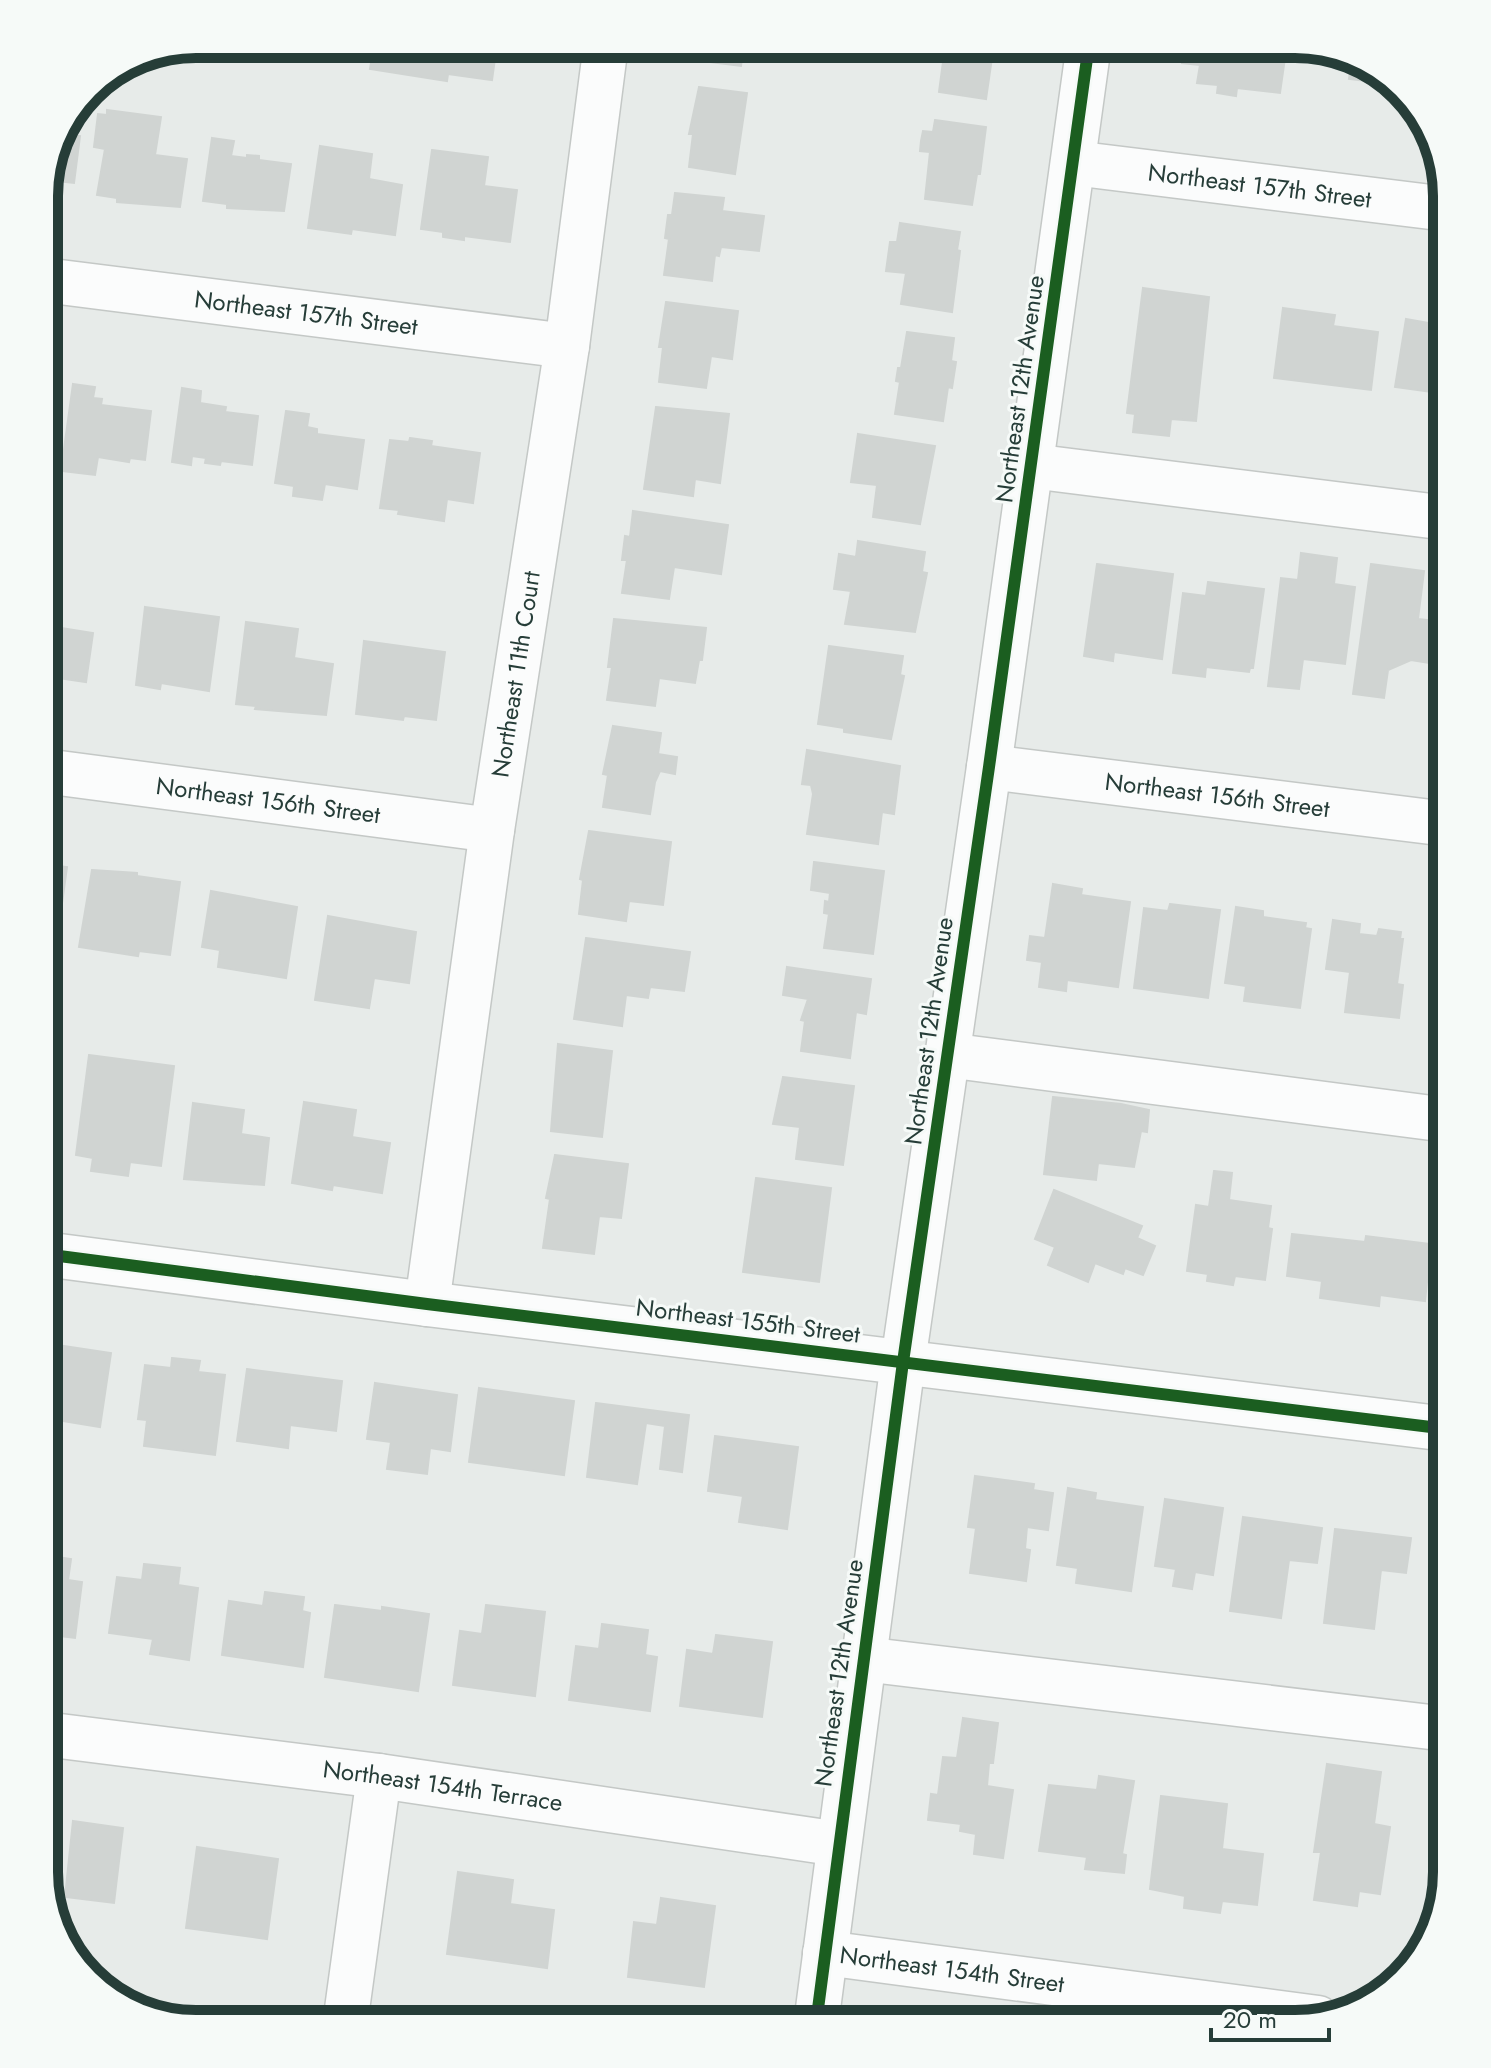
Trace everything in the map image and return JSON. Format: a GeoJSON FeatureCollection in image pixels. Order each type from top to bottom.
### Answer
{"type":"FeatureCollection","features":[{"type":"Feature","properties":{"kind":"street","name":"Northeast 11th Court"},"geometry":{"type":"LineString","coordinates":[[427,1304],[492,830],[567,346],[604,58]]}},
{"type":"Feature","properties":{"kind":"street","name":"Northeast 12th Avenue"},"geometry":{"type":"LineString","coordinates":[[818,2010],[903,1362],[1087,58]]}},
{"type":"Feature","properties":{"kind":"street","name":"Northeast 157th Street"},"geometry":{"type":"LineString","coordinates":[[1073,163],[1433,207]]}},
{"type":"Feature","properties":{"kind":"street","name":"Northeast 157th Street"},"geometry":{"type":"LineString","coordinates":[[58,282],[567,346]]}},
{"type":"Feature","properties":{"kind":"street"},"geometry":{"type":"LineString","coordinates":[[1031,466],[1433,516]]}},
{"type":"Feature","properties":{"kind":"street","name":"Northeast 156th Street"},"geometry":{"type":"LineString","coordinates":[[989,767],[1433,822]]}},
{"type":"Feature","properties":{"kind":"street","name":"Northeast 156th Street"},"geometry":{"type":"LineString","coordinates":[[58,773],[492,830]]}},
{"type":"Feature","properties":{"kind":"street"},"geometry":{"type":"LineString","coordinates":[[947,1055],[1433,1118]]}},
{"type":"Feature","properties":{"kind":"street","name":"Northeast 155th Street"},"geometry":{"type":"LineString","coordinates":[[58,1256],[1433,1427]]}},
{"type":"Feature","properties":{"kind":"street"},"geometry":{"type":"LineString","coordinates":[[863,1659],[1433,1727]]}},
{"type":"Feature","properties":{"kind":"street","name":"Northeast 154th Terrace"},"geometry":{"type":"LineString","coordinates":[[58,1736],[379,1776],[839,1844]]}},
{"type":"Feature","properties":{"kind":"street"},"geometry":{"type":"LineString","coordinates":[[347,2010],[379,1776]]}},
{"type":"Feature","properties":{"kind":"street","name":"Northeast 154th Street"},"geometry":{"type":"LineString","coordinates":[[825,1953],[1257,2010]]}},
{"type":"Feature","properties":{"kind":"building"},"geometry":{"type":"Polygon","coordinates":[[[372,58],[495,58],[492,80],[448,74],[447,81],[370,69],[372,58]]]}},
{"type":"Feature","properties":{"kind":"building"},"geometry":{"type":"Polygon","coordinates":[[[693,58],[742,58],[741,66],[693,58]]]}},
{"type":"Feature","properties":{"kind":"building"},"geometry":{"type":"Polygon","coordinates":[[[940,58],[992,58],[986,99],[939,92],[943,62],[939,62],[940,58]]]}},
{"type":"Feature","properties":{"kind":"building"},"geometry":{"type":"Polygon","coordinates":[[[1183,58],[1285,58],[1280,93],[1237,88],[1236,96],[1217,93],[1218,85],[1197,83],[1200,65],[1182,63],[1183,58]]]}},
{"type":"Feature","properties":{"kind":"building"},"geometry":{"type":"Polygon","coordinates":[[[1350,70],[1373,82],[1349,79],[1350,70]]]}},
{"type":"Feature","properties":{"kind":"building"},"geometry":{"type":"Polygon","coordinates":[[[699,87],[747,93],[735,174],[689,167],[693,134],[689,134],[699,87]]]}},
{"type":"Feature","properties":{"kind":"building"},"geometry":{"type":"Polygon","coordinates":[[[107,110],[161,117],[155,155],[187,159],[180,207],[117,202],[117,198],[97,195],[105,149],[94,147],[98,114],[107,115],[107,110]]]}},
{"type":"Feature","properties":{"kind":"building"},"geometry":{"type":"Polygon","coordinates":[[[935,120],[986,127],[972,205],[925,199],[930,152],[920,151],[921,141],[923,131],[933,132],[935,120]]]}},
{"type":"Feature","properties":{"kind":"building"},"geometry":{"type":"Polygon","coordinates":[[[72,135],[80,136],[74,183],[59,181],[72,135]]]}},
{"type":"Feature","properties":{"kind":"building"},"geometry":{"type":"Polygon","coordinates":[[[212,138],[234,141],[231,156],[259,156],[259,160],[291,164],[284,211],[227,208],[227,204],[203,201],[212,138]]]}},
{"type":"Feature","properties":{"kind":"building"},"geometry":{"type":"Polygon","coordinates":[[[320,146],[372,154],[369,179],[402,185],[395,235],[352,229],[351,234],[308,228],[320,146]]]}},
{"type":"Feature","properties":{"kind":"building"},"geometry":{"type":"Polygon","coordinates":[[[432,150],[488,157],[484,186],[517,190],[510,242],[464,236],[464,240],[443,237],[443,232],[421,229],[432,150]]]}},
{"type":"Feature","properties":{"kind":"building"},"geometry":{"type":"Polygon","coordinates":[[[675,193],[724,198],[722,211],[764,216],[759,251],[721,247],[719,256],[715,255],[712,281],[664,275],[669,239],[665,238],[668,215],[672,215],[675,193]]]}},
{"type":"Feature","properties":{"kind":"building"},"geometry":{"type":"Polygon","coordinates":[[[900,223],[960,232],[952,312],[901,304],[906,273],[886,271],[890,242],[897,242],[900,223]]]}},
{"type":"Feature","properties":{"kind":"building"},"geometry":{"type":"Polygon","coordinates":[[[1143,288],[1209,297],[1196,421],[1171,419],[1169,436],[1133,432],[1135,414],[1127,413],[1143,288]]]}},
{"type":"Feature","properties":{"kind":"building"},"geometry":{"type":"Polygon","coordinates":[[[666,302],[738,311],[732,359],[711,356],[706,388],[659,382],[663,347],[659,347],[666,302]]]}},
{"type":"Feature","properties":{"kind":"building"},"geometry":{"type":"Polygon","coordinates":[[[1283,308],[1335,315],[1333,326],[1378,332],[1371,390],[1274,378],[1283,308]]]}},
{"type":"Feature","properties":{"kind":"building"},"geometry":{"type":"Polygon","coordinates":[[[1406,319],[1429,323],[1428,330],[1433,331],[1433,392],[1395,387],[1406,319]]]}},
{"type":"Feature","properties":{"kind":"building"},"geometry":{"type":"Polygon","coordinates":[[[907,332],[954,338],[951,361],[956,362],[952,388],[948,387],[943,421],[895,414],[900,382],[896,381],[907,332]]]}},
{"type":"Feature","properties":{"kind":"building"},"geometry":{"type":"Polygon","coordinates":[[[73,384],[95,387],[93,398],[102,399],[101,405],[151,411],[145,460],[130,458],[129,462],[98,457],[95,475],[61,471],[73,384]]]}},
{"type":"Feature","properties":{"kind":"building"},"geometry":{"type":"Polygon","coordinates":[[[182,388],[201,391],[200,403],[226,407],[225,412],[258,416],[252,465],[221,461],[220,465],[205,463],[206,458],[192,456],[191,465],[172,462],[182,388]]]}},
{"type":"Feature","properties":{"kind":"building"},"geometry":{"type":"Polygon","coordinates":[[[656,407],[729,414],[720,483],[695,479],[693,496],[644,489],[656,407]]]}},
{"type":"Feature","properties":{"kind":"building"},"geometry":{"type":"Polygon","coordinates":[[[286,411],[309,414],[307,427],[317,429],[317,434],[364,440],[357,489],[325,484],[322,500],[293,496],[294,486],[275,483],[286,411]]]}},
{"type":"Feature","properties":{"kind":"building"},"geometry":{"type":"Polygon","coordinates":[[[858,434],[935,446],[920,524],[873,517],[877,485],[851,482],[858,434]]]}},
{"type":"Feature","properties":{"kind":"building"},"geometry":{"type":"Polygon","coordinates":[[[410,438],[432,441],[431,446],[480,453],[473,503],[447,499],[444,521],[380,508],[390,440],[409,442],[410,438]]]}},
{"type":"Feature","properties":{"kind":"building"},"geometry":{"type":"Polygon","coordinates":[[[633,511],[728,525],[721,574],[674,567],[669,599],[622,593],[627,560],[622,560],[625,536],[630,537],[633,511]]]}},
{"type":"Feature","properties":{"kind":"building"},"geometry":{"type":"Polygon","coordinates":[[[858,541],[925,552],[922,572],[927,573],[915,632],[845,624],[851,591],[834,589],[839,554],[856,557],[858,541]]]}},
{"type":"Feature","properties":{"kind":"building"},"geometry":{"type":"Polygon","coordinates":[[[1301,553],[1337,558],[1334,584],[1355,587],[1345,664],[1303,659],[1299,689],[1268,686],[1281,578],[1298,580],[1301,553]]]}},
{"type":"Feature","properties":{"kind":"building"},"geometry":{"type":"Polygon","coordinates":[[[1097,564],[1173,574],[1162,659],[1114,652],[1113,661],[1084,656],[1097,564]]]}},
{"type":"Feature","properties":{"kind":"building"},"geometry":{"type":"Polygon","coordinates":[[[1371,564],[1424,571],[1418,619],[1433,621],[1430,663],[1411,660],[1388,670],[1384,698],[1353,694],[1371,564]]]}},
{"type":"Feature","properties":{"kind":"building"},"geometry":{"type":"Polygon","coordinates":[[[58,578],[62,578],[58,606],[58,578]]]}},
{"type":"Feature","properties":{"kind":"building"},"geometry":{"type":"Polygon","coordinates":[[[1208,582],[1264,589],[1253,668],[1249,672],[1206,667],[1205,677],[1173,673],[1183,593],[1206,596],[1208,582]]]}},
{"type":"Feature","properties":{"kind":"building"},"geometry":{"type":"Polygon","coordinates":[[[145,607],[219,617],[209,691],[161,683],[160,689],[136,685],[145,607]]]}},
{"type":"Feature","properties":{"kind":"building"},"geometry":{"type":"Polygon","coordinates":[[[614,619],[706,628],[695,683],[659,678],[655,706],[607,700],[614,619]]]}},
{"type":"Feature","properties":{"kind":"building"},"geometry":{"type":"Polygon","coordinates":[[[246,622],[298,629],[294,658],[333,664],[326,715],[255,709],[256,706],[236,704],[246,622]]]}},
{"type":"Feature","properties":{"kind":"building"},"geometry":{"type":"Polygon","coordinates":[[[58,627],[93,633],[86,682],[58,678],[58,627]]]}},
{"type":"Feature","properties":{"kind":"building"},"geometry":{"type":"Polygon","coordinates":[[[364,641],[445,652],[436,720],[404,716],[403,720],[356,714],[364,641]]]}},
{"type":"Feature","properties":{"kind":"building"},"geometry":{"type":"Polygon","coordinates":[[[829,646],[903,656],[900,675],[904,676],[891,739],[844,732],[844,728],[818,724],[829,646]]]}},
{"type":"Feature","properties":{"kind":"building"},"geometry":{"type":"Polygon","coordinates":[[[613,726],[661,733],[658,754],[677,757],[675,774],[660,771],[650,814],[603,807],[608,775],[603,774],[613,726]]]}},
{"type":"Feature","properties":{"kind":"building"},"geometry":{"type":"Polygon","coordinates":[[[807,750],[900,766],[894,814],[882,812],[878,844],[807,834],[813,794],[811,785],[802,784],[807,750]]]}},
{"type":"Feature","properties":{"kind":"building"},"geometry":{"type":"Polygon","coordinates":[[[589,831],[671,842],[663,905],[629,901],[626,921],[579,914],[583,880],[580,879],[589,831]]]}},
{"type":"Feature","properties":{"kind":"building"},"geometry":{"type":"Polygon","coordinates":[[[814,862],[884,871],[873,954],[824,948],[829,914],[824,913],[825,901],[829,902],[830,893],[811,890],[814,862]]]}},
{"type":"Feature","properties":{"kind":"building"},"geometry":{"type":"Polygon","coordinates":[[[58,866],[67,867],[58,918],[58,866]]]}},
{"type":"Feature","properties":{"kind":"building"},"geometry":{"type":"Polygon","coordinates":[[[92,870],[137,873],[137,876],[180,882],[170,955],[139,951],[138,956],[79,947],[92,870]]]}},
{"type":"Feature","properties":{"kind":"building"},"geometry":{"type":"Polygon","coordinates":[[[1053,884],[1082,889],[1081,895],[1130,902],[1118,987],[1067,980],[1066,991],[1039,987],[1042,962],[1027,960],[1030,936],[1045,938],[1053,884]]]}},
{"type":"Feature","properties":{"kind":"building"},"geometry":{"type":"Polygon","coordinates":[[[211,891],[297,907],[286,978],[218,967],[220,950],[202,947],[211,891]]]}},
{"type":"Feature","properties":{"kind":"building"},"geometry":{"type":"Polygon","coordinates":[[[1170,904],[1220,910],[1208,998],[1134,988],[1144,908],[1168,911],[1170,904]]]}},
{"type":"Feature","properties":{"kind":"building"},"geometry":{"type":"Polygon","coordinates":[[[1236,907],[1263,911],[1263,917],[1306,923],[1305,928],[1311,929],[1300,1008],[1244,1001],[1246,986],[1225,983],[1236,907]]]}},
{"type":"Feature","properties":{"kind":"building"},"geometry":{"type":"Polygon","coordinates":[[[328,916],[416,932],[409,983],[374,978],[369,1008],[315,1000],[328,916]]]}},
{"type":"Feature","properties":{"kind":"building"},"geometry":{"type":"Polygon","coordinates":[[[1333,920],[1360,924],[1359,934],[1377,936],[1379,929],[1401,932],[1400,939],[1403,939],[1397,984],[1403,985],[1399,1018],[1345,1012],[1350,972],[1326,969],[1333,920]]]}},
{"type":"Feature","properties":{"kind":"building"},"geometry":{"type":"Polygon","coordinates":[[[586,938],[690,952],[684,991],[650,987],[648,998],[626,995],[622,1026],[574,1019],[586,938]]]}},
{"type":"Feature","properties":{"kind":"building"},"geometry":{"type":"Polygon","coordinates":[[[787,967],[871,979],[866,1014],[856,1012],[850,1058],[801,1051],[805,1021],[801,1020],[808,999],[783,995],[787,967]]]}},
{"type":"Feature","properties":{"kind":"building"},"geometry":{"type":"Polygon","coordinates":[[[558,1044],[612,1051],[602,1137],[551,1131],[558,1044]]]}},
{"type":"Feature","properties":{"kind":"building"},"geometry":{"type":"Polygon","coordinates":[[[89,1055],[174,1066],[161,1166],[130,1162],[128,1176],[91,1171],[93,1158],[76,1155],[89,1055]]]}},
{"type":"Feature","properties":{"kind":"building"},"geometry":{"type":"Polygon","coordinates":[[[783,1077],[854,1086],[843,1165],[796,1159],[800,1127],[773,1124],[783,1077]]]}},
{"type":"Feature","properties":{"kind":"building"},"geometry":{"type":"Polygon","coordinates":[[[1053,1097],[1149,1110],[1147,1132],[1141,1131],[1134,1167],[1098,1163],[1096,1180],[1044,1174],[1053,1097]]]}},
{"type":"Feature","properties":{"kind":"building"},"geometry":{"type":"Polygon","coordinates":[[[304,1102],[356,1110],[352,1137],[390,1143],[382,1193],[333,1185],[332,1190],[292,1183],[304,1102]]]}},
{"type":"Feature","properties":{"kind":"building"},"geometry":{"type":"Polygon","coordinates":[[[193,1103],[244,1110],[241,1134],[269,1138],[264,1185],[184,1179],[193,1103]]]}},
{"type":"Feature","properties":{"kind":"building"},"geometry":{"type":"Polygon","coordinates":[[[555,1155],[628,1164],[621,1218],[599,1216],[594,1254],[543,1248],[550,1199],[546,1198],[555,1155]]]}},
{"type":"Feature","properties":{"kind":"building"},"geometry":{"type":"Polygon","coordinates":[[[1214,1171],[1232,1173],[1229,1200],[1271,1206],[1268,1228],[1272,1229],[1265,1280],[1235,1276],[1233,1285],[1207,1281],[1208,1274],[1187,1271],[1196,1205],[1209,1207],[1214,1171]]]}},
{"type":"Feature","properties":{"kind":"building"},"geometry":{"type":"Polygon","coordinates":[[[756,1178],[831,1188],[819,1282],[743,1272],[756,1178]]]}},
{"type":"Feature","properties":{"kind":"building"},"geometry":{"type":"Polygon","coordinates":[[[1054,1190],[1142,1226],[1137,1238],[1155,1246],[1143,1275],[1125,1268],[1123,1274],[1095,1263],[1088,1282],[1048,1265],[1055,1247],[1035,1239],[1054,1190]]]}},
{"type":"Feature","properties":{"kind":"building"},"geometry":{"type":"Polygon","coordinates":[[[1292,1234],[1365,1242],[1366,1236],[1431,1244],[1425,1301],[1380,1295],[1379,1306],[1320,1298],[1322,1281],[1287,1276],[1292,1234]]]}},
{"type":"Feature","properties":{"kind":"building"},"geometry":{"type":"Polygon","coordinates":[[[58,1345],[111,1353],[100,1427],[58,1420],[58,1345]]]}},
{"type":"Feature","properties":{"kind":"building"},"geometry":{"type":"Polygon","coordinates":[[[172,1358],[200,1361],[198,1372],[225,1375],[215,1455],[144,1446],[147,1420],[138,1419],[145,1365],[171,1368],[172,1358]]]}},
{"type":"Feature","properties":{"kind":"building"},"geometry":{"type":"Polygon","coordinates":[[[247,1369],[342,1381],[336,1431],[290,1425],[288,1448],[237,1441],[247,1369]]]}},
{"type":"Feature","properties":{"kind":"building"},"geometry":{"type":"Polygon","coordinates":[[[375,1383],[457,1395],[450,1451],[430,1448],[427,1474],[387,1469],[391,1442],[367,1439],[375,1383]]]}},
{"type":"Feature","properties":{"kind":"building"},"geometry":{"type":"Polygon","coordinates":[[[479,1388],[574,1401],[564,1475],[469,1462],[479,1388]]]}},
{"type":"Feature","properties":{"kind":"building"},"geometry":{"type":"Polygon","coordinates":[[[596,1403],[689,1415],[682,1472],[660,1469],[665,1426],[646,1423],[637,1484],[587,1477],[596,1403]]]}},
{"type":"Feature","properties":{"kind":"building"},"geometry":{"type":"Polygon","coordinates":[[[715,1436],[798,1447],[787,1529],[739,1522],[743,1496],[708,1491],[715,1436]]]}},
{"type":"Feature","properties":{"kind":"building"},"geometry":{"type":"Polygon","coordinates":[[[975,1476],[1034,1484],[1033,1490],[1053,1493],[1048,1530],[1027,1527],[1025,1549],[1030,1550],[1026,1581],[970,1573],[976,1528],[968,1527],[975,1476]]]}},
{"type":"Feature","properties":{"kind":"building"},"geometry":{"type":"Polygon","coordinates":[[[1068,1488],[1096,1493],[1095,1500],[1143,1507],[1131,1591],[1076,1583],[1078,1568],[1057,1565],[1068,1488]]]}},
{"type":"Feature","properties":{"kind":"building"},"geometry":{"type":"Polygon","coordinates":[[[1165,1499],[1223,1508],[1213,1575],[1195,1572],[1192,1589],[1173,1586],[1176,1569],[1155,1566],[1165,1499]]]}},
{"type":"Feature","properties":{"kind":"building"},"geometry":{"type":"Polygon","coordinates":[[[1243,1517],[1322,1528],[1317,1563],[1289,1560],[1281,1618],[1230,1611],[1243,1517]]]}},
{"type":"Feature","properties":{"kind":"building"},"geometry":{"type":"Polygon","coordinates":[[[1335,1529],[1411,1538],[1406,1573],[1381,1570],[1374,1629],[1324,1623],[1335,1529]]]}},
{"type":"Feature","properties":{"kind":"building"},"geometry":{"type":"Polygon","coordinates":[[[58,1557],[71,1559],[68,1580],[82,1582],[75,1638],[58,1636],[58,1557]]]}},
{"type":"Feature","properties":{"kind":"building"},"geometry":{"type":"Polygon","coordinates":[[[144,1564],[180,1568],[178,1585],[198,1588],[189,1660],[150,1654],[153,1639],[109,1633],[117,1577],[142,1580],[144,1564]]]}},
{"type":"Feature","properties":{"kind":"building"},"geometry":{"type":"Polygon","coordinates":[[[265,1592],[304,1597],[302,1611],[310,1613],[303,1667],[222,1655],[229,1601],[263,1606],[265,1592]]]}},
{"type":"Feature","properties":{"kind":"building"},"geometry":{"type":"Polygon","coordinates":[[[335,1605],[382,1611],[382,1607],[429,1614],[418,1691],[325,1677],[335,1605]]]}},
{"type":"Feature","properties":{"kind":"building"},"geometry":{"type":"Polygon","coordinates":[[[486,1605],[545,1612],[535,1696],[453,1685],[460,1631],[482,1634],[486,1605]]]}},
{"type":"Feature","properties":{"kind":"building"},"geometry":{"type":"Polygon","coordinates":[[[602,1624],[648,1630],[645,1655],[657,1657],[650,1711],[569,1700],[576,1646],[599,1649],[602,1624]]]}},
{"type":"Feature","properties":{"kind":"building"},"geometry":{"type":"Polygon","coordinates":[[[716,1635],[772,1642],[762,1717],[680,1706],[687,1650],[713,1654],[716,1635]]]}},
{"type":"Feature","properties":{"kind":"building"},"geometry":{"type":"Polygon","coordinates":[[[963,1718],[998,1723],[987,1786],[1013,1790],[1003,1858],[974,1854],[976,1834],[960,1831],[961,1824],[928,1820],[931,1794],[938,1795],[943,1757],[957,1758],[963,1718]]]}},
{"type":"Feature","properties":{"kind":"building"},"geometry":{"type":"Polygon","coordinates":[[[1327,1764],[1381,1772],[1374,1824],[1390,1827],[1380,1894],[1359,1891],[1357,1906],[1314,1900],[1321,1852],[1314,1852],[1327,1764]]]}},
{"type":"Feature","properties":{"kind":"building"},"geometry":{"type":"Polygon","coordinates":[[[1099,1776],[1134,1781],[1122,1854],[1126,1855],[1124,1873],[1085,1869],[1087,1857],[1039,1851],[1049,1785],[1097,1790],[1099,1776]]]}},
{"type":"Feature","properties":{"kind":"building"},"geometry":{"type":"Polygon","coordinates":[[[1161,1796],[1227,1804],[1222,1849],[1263,1854],[1257,1905],[1222,1901],[1220,1913],[1184,1908],[1185,1896],[1150,1889],[1161,1796]]]}},
{"type":"Feature","properties":{"kind":"building"},"geometry":{"type":"Polygon","coordinates":[[[73,1821],[123,1828],[114,1903],[65,1897],[73,1821]]]}},
{"type":"Feature","properties":{"kind":"building"},"geometry":{"type":"Polygon","coordinates":[[[197,1847],[278,1859],[267,1939],[186,1928],[197,1847]]]}},
{"type":"Feature","properties":{"kind":"building"},"geometry":{"type":"Polygon","coordinates":[[[458,1872],[513,1880],[510,1904],[554,1910],[547,1968],[447,1954],[458,1872]]]}},
{"type":"Feature","properties":{"kind":"building"},"geometry":{"type":"Polygon","coordinates":[[[661,1898],[715,1906],[704,1987],[628,1977],[634,1922],[657,1925],[661,1898]]]}},
{"type":"Feature","properties":{"kind":"cycle path"},"geometry":{"type":"LineString","coordinates":[[818,2010],[903,1362],[1087,58]]}},
{"type":"Feature","properties":{"kind":"cycle path"},"geometry":{"type":"LineString","coordinates":[[58,1256],[1433,1427]]}}]}
